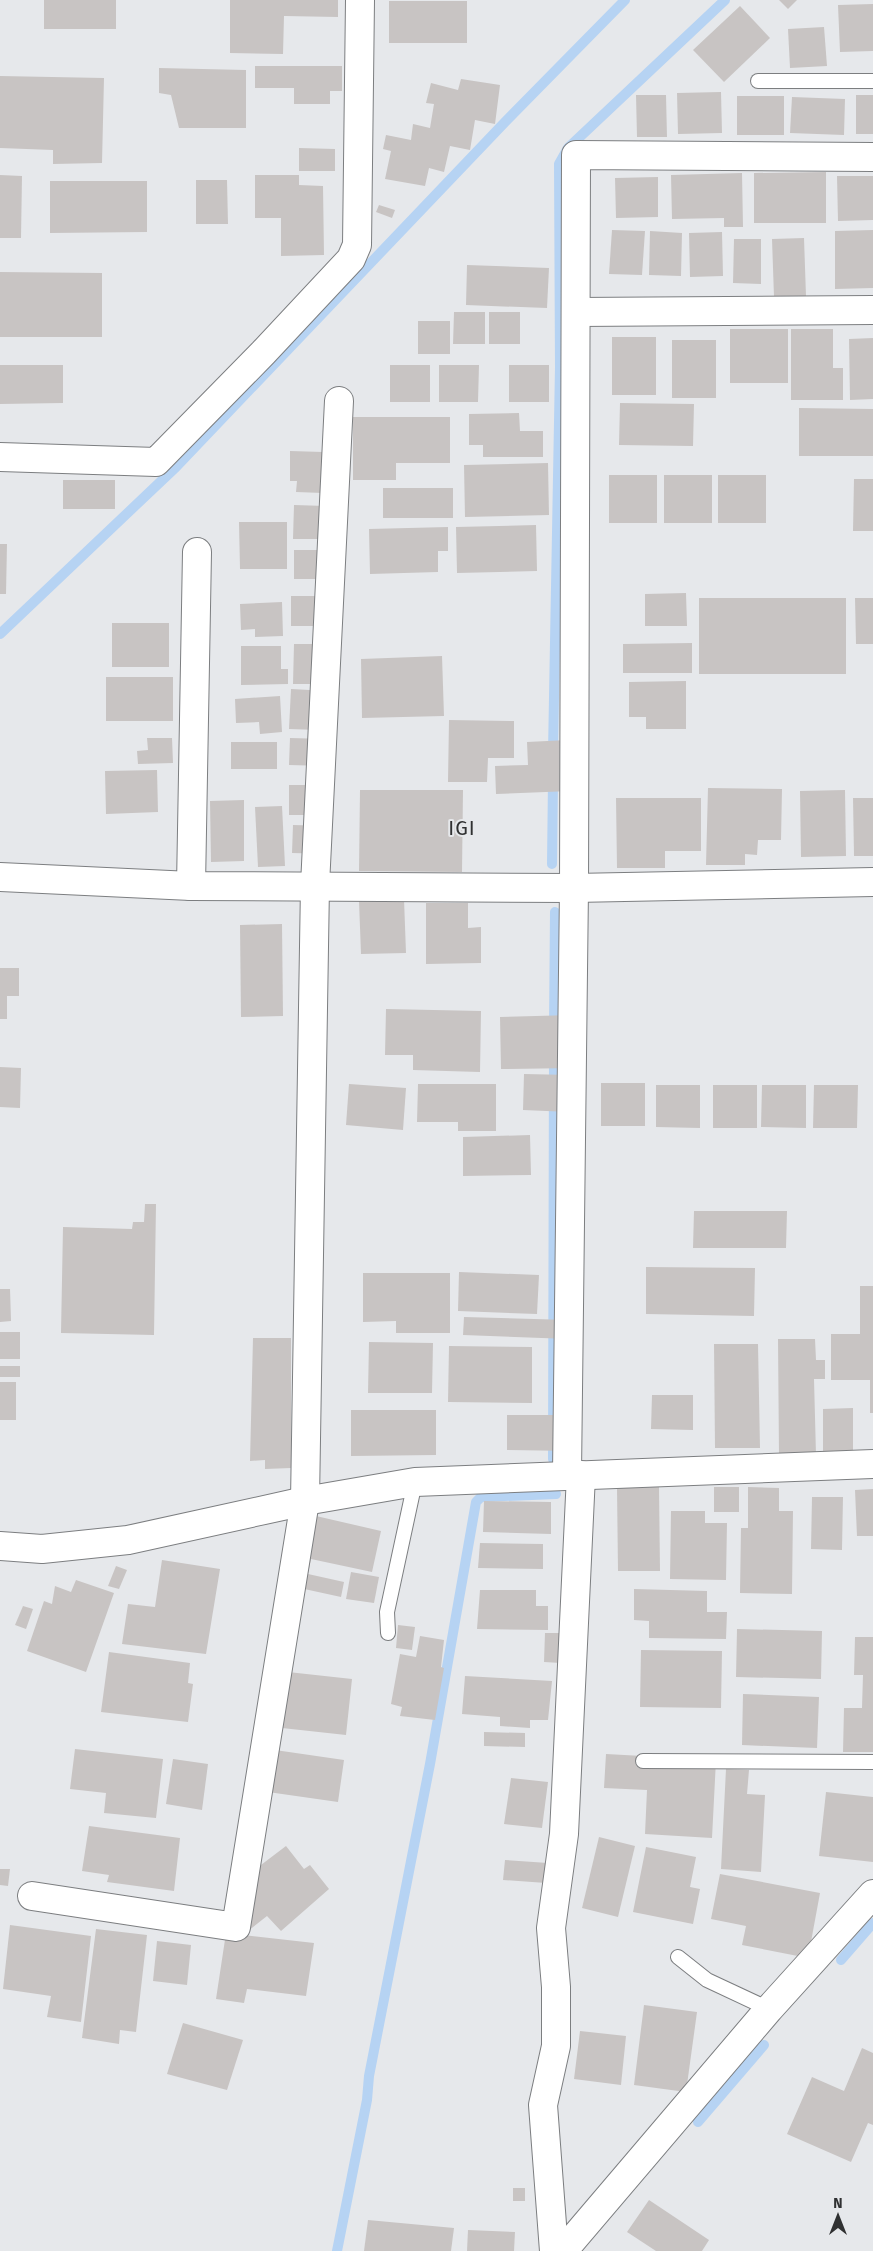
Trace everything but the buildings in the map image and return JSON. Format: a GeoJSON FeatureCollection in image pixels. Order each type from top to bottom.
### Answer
{"type":"FeatureCollection","features":[{"type":"Feature","properties":{"kind":"street"},"geometry":{"type":"LineString","coordinates":[[0,457],[156,462],[263,353],[351,259],[357,245],[360,0]]}},
{"type":"Feature","properties":{"kind":"street"},"geometry":{"type":"LineString","coordinates":[[554,2251],[543,2106],[556,2046],[556,1987],[551,1928],[564,1834],[574,1475],[576,155],[873,157]]}},
{"type":"Feature","properties":{"kind":"street"},"geometry":{"type":"LineString","coordinates":[[576,312],[873,310]]}},
{"type":"Feature","properties":{"kind":"street"},"geometry":{"type":"LineString","coordinates":[[32,1896],[236,1927],[305,1501],[315,885],[339,401]]}},
{"type":"Feature","properties":{"kind":"street"},"geometry":{"type":"LineString","coordinates":[[191,886],[197,552]]}},
{"type":"Feature","properties":{"kind":"street"},"geometry":{"type":"LineString","coordinates":[[0,877],[191,886],[315,885],[574,888],[873,882]]}},
{"type":"Feature","properties":{"kind":"street"},"geometry":{"type":"LineString","coordinates":[[0,1546],[42,1549],[128,1540],[305,1501],[415,1482],[873,1464]]}},
{"type":"Feature","properties":{"kind":"street"},"geometry":{"type":"LineString","coordinates":[[563,2251],[769,2009],[873,1894]]}},
{"type":"Feature","properties":{"kind":"lane"},"geometry":{"type":"LineString","coordinates":[[758,81],[873,81]]}},
{"type":"Feature","properties":{"kind":"lane"},"geometry":{"type":"LineString","coordinates":[[388,1634],[387,1612],[415,1482]]}},
{"type":"Feature","properties":{"kind":"lane"},"geometry":{"type":"LineString","coordinates":[[643,1761],[873,1762]]}},
{"type":"Feature","properties":{"kind":"lane"},"geometry":{"type":"LineString","coordinates":[[678,1957],[707,1980],[769,2009]]}},
{"type":"Feature","properties":{"kind":"waterway"},"geometry":{"type":"LineString","coordinates":[[0,634],[176,467],[506,121],[625,0]]}},
{"type":"Feature","properties":{"kind":"waterway"},"geometry":{"type":"LineString","coordinates":[[553,753],[560,367],[559,164],[568,148],[725,0]]}},
{"type":"Feature","properties":{"kind":"waterway"},"geometry":{"type":"LineString","coordinates":[[552,864],[553,780]]}},
{"type":"Feature","properties":{"kind":"waterway"},"geometry":{"type":"LineString","coordinates":[[554,1028],[555,912]]}},
{"type":"Feature","properties":{"kind":"waterway"},"geometry":{"type":"LineString","coordinates":[[553,1459],[554,1055]]}},
{"type":"Feature","properties":{"kind":"waterway"},"geometry":{"type":"LineString","coordinates":[[337,2251],[430,1764],[476,1502],[481,1497],[556,1494]]}},
{"type":"Feature","properties":{"kind":"waterway"},"geometry":{"type":"LineString","coordinates":[[841,1960],[873,1923]]}},
{"type":"Feature","properties":{"kind":"waterway"},"geometry":{"type":"LineString","coordinates":[[698,2122],[764,2045]]}},
{"type":"Feature","properties":{"kind":"district","name":"IGI"},"geometry":{"type":"Point","coordinates":[462,828]}}]}
